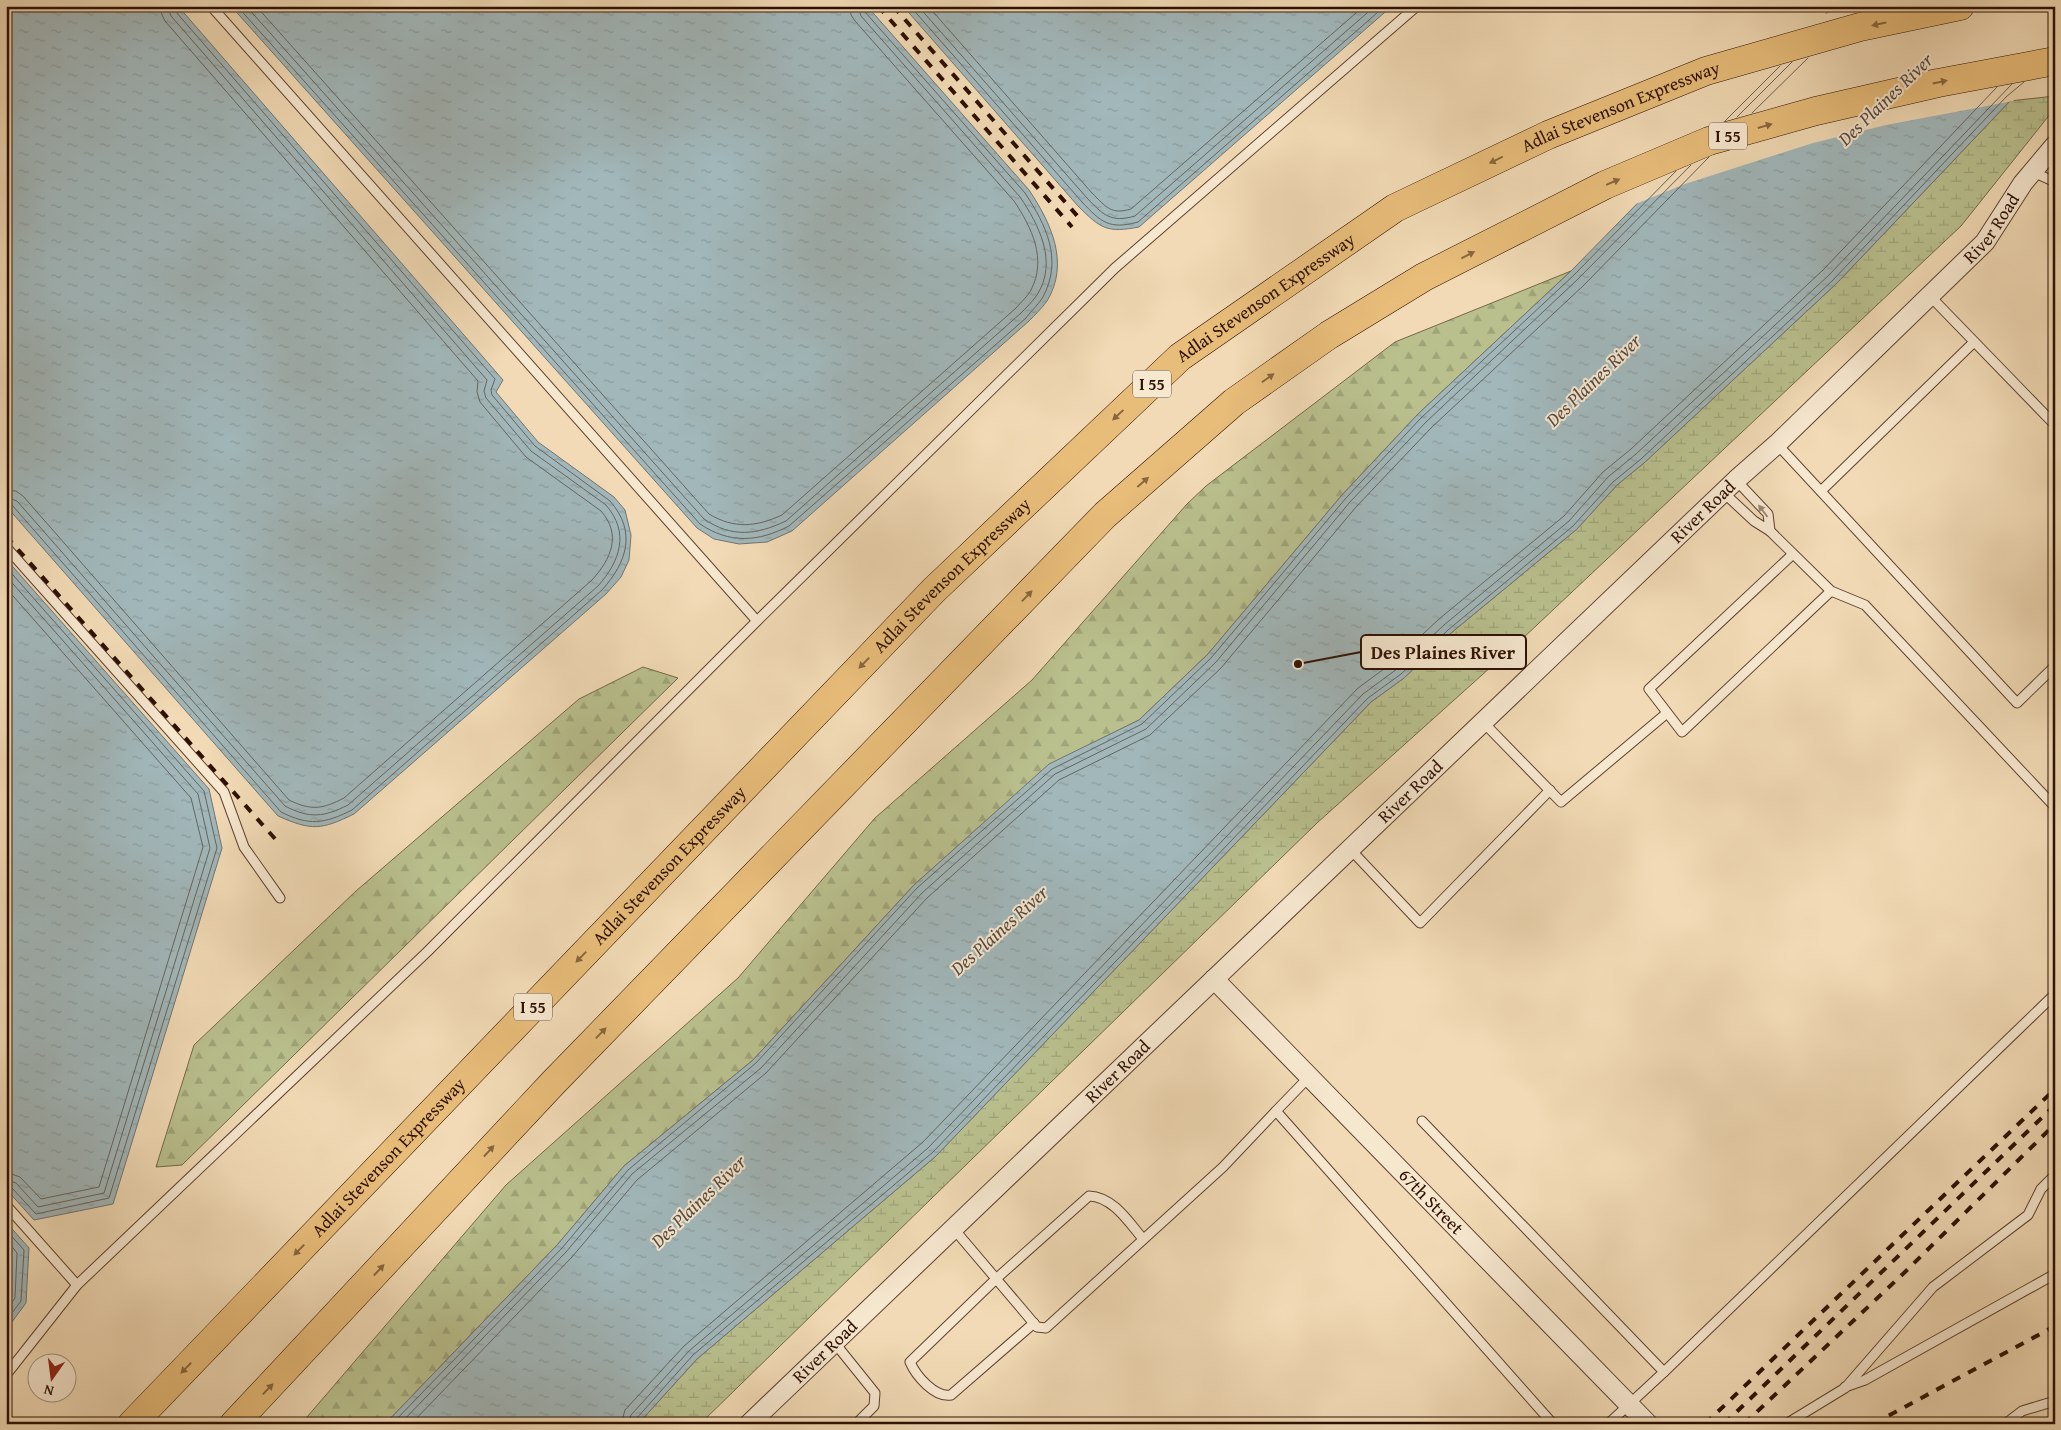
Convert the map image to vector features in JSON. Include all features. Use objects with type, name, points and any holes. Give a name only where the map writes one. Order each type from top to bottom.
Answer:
[{"type":"highway","name":"Adlai Stevenson Expressway","points":[[132,1424],[934,590],[1180,357],[1395,208],[1548,135],[1706,71],[1860,28],[1960,6]]},
{"type":"highway","name":"I 55","points":[[234,1424],[553,1083],[1105,515],[1234,402],[1329,335],[1424,276],[1606,185],[1709,142],[1816,111],[1910,89],[2055,61]]},
{"type":"street","name":"River Road","points":[[749,1424],[1729,486],[1777,444],[1985,242],[2032,172],[2055,145]]},
{"type":"street","name":"67th Street","points":[[1214,979],[1648,1424]]},
{"type":"lane","points":[[211,6],[757,621]]},
{"type":"lane","points":[[6,1375],[77,1285],[427,952],[757,621],[1115,268],[1417,6]]},
{"type":"lane","points":[[2032,172],[2055,182]]},
{"type":"lane","points":[[1929,295],[2055,425]]},
{"type":"lane","points":[[1821,491],[1974,342]]},
{"type":"lane","points":[[1777,444],[2017,703],[2055,666]]},
{"type":"lane","points":[[1729,486],[1754,521],[1770,531],[1831,592],[1865,605],[2055,806]]},
{"type":"lane","points":[[1729,486],[1768,514],[1770,531]]},
{"type":"lane","points":[[6,547],[224,792],[244,847],[280,898]]},
{"type":"lane","points":[[1793,554],[1648,689],[1682,732],[1831,592]]},
{"type":"lane","points":[[1483,722],[1561,802],[1667,713]]},
{"type":"lane","points":[[1350,849],[1420,923],[1550,790]]},
{"type":"lane","points":[[1608,1424],[2055,994]]},
{"type":"lane","points":[[953,1228],[1037,1327],[1046,1328],[1223,1167],[1309,1077]]},
{"type":"lane","points":[[1276,1111],[1553,1424]]},
{"type":"lane","points":[[1422,1121],[1664,1372]]},
{"type":"lane","points":[[1845,1388],[1933,1286],[2028,1215],[2041,1189],[2055,1175]]},
{"type":"lane","points":[[1034,1323],[951,1395],[944,1397],[938,1394],[914,1372],[910,1362],[996,1278],[1088,1196],[1099,1197],[1108,1201],[1143,1239]]},
{"type":"lane","points":[[6,1205],[77,1285]]},
{"type":"lane","points":[[1786,1424],[1845,1388],[1865,1380],[2055,1274]]},
{"type":"lane","points":[[834,1342],[875,1393],[874,1406],[856,1424]]},
{"type":"lane","points":[[2005,1424],[2022,1411],[2055,1401]]},
{"type":"green space","points":[[2055,96],[2055,108],[1961,226],[1521,640],[1317,823],[700,1424],[638,1424],[697,1359],[936,1156],[1371,702],[1404,678],[1451,633],[1577,529],[1617,485],[1644,463],[1837,283],[2010,101]]},
{"type":"green space","points":[[1571,271],[1418,414],[1342,495],[1208,654],[1139,720],[1049,765],[914,885],[753,1060],[624,1166],[558,1244],[385,1424],[301,1424],[506,1185],[738,978],[875,818],[1032,680],[1187,504],[1206,486],[1395,342]]},
{"type":"green space","points":[[643,667],[678,678],[182,1165],[156,1167],[194,1045],[356,891],[579,699]]},
{"type":"water","points":[[6,6],[178,6],[503,380],[496,392],[538,442],[614,497],[625,510],[631,535],[629,560],[621,577],[606,594],[354,814],[343,819],[316,827],[300,824],[278,816],[6,506]]},
{"type":"water","points":[[231,6],[867,6],[1029,190],[1044,216],[1055,244],[1057,272],[1054,287],[1047,301],[1029,321],[792,531],[767,542],[739,544],[714,539],[697,528]]},
{"type":"water","points":[[903,6],[1392,6],[1139,227],[1112,229],[1093,220],[1078,206]]},
{"type":"water","points":[[1834,6],[2055,6],[2010,101],[1837,283],[1644,463],[1617,485],[1577,529],[1451,633],[1404,678],[1371,702],[936,1156],[697,1359],[638,1424],[385,1424],[558,1244],[624,1166],[753,1060],[914,885],[1049,764],[1139,720],[1208,654],[1342,495],[1418,414],[1571,271],[1775,63]]},
{"type":"water","points":[[6,559],[209,789],[222,848],[113,1204],[34,1220],[6,1189]]},
{"type":"water","points":[[6,1222],[29,1248],[26,1303],[6,1330]]},
{"type":"pier","points":[[1858,6],[2055,6],[2055,66],[2013,101],[1886,125],[1813,143],[1685,184],[1633,205],[1821,15]]},
{"type":"railway","points":[[878,6],[1072,227]]},
{"type":"railway","points":[[893,6],[1080,219]]},
{"type":"railway","points":[[6,536],[277,841]]},
{"type":"railway","points":[[1705,1424],[2055,1089]]},
{"type":"railway","points":[[1724,1424],[2055,1105]]},
{"type":"railway","points":[[1744,1424],[1906,1271],[2055,1124]]},
{"type":"railway","points":[[1873,1424],[2055,1326]]},
{"type":"place","name":"Des Plaines River","points":[[1298,664]]}]
